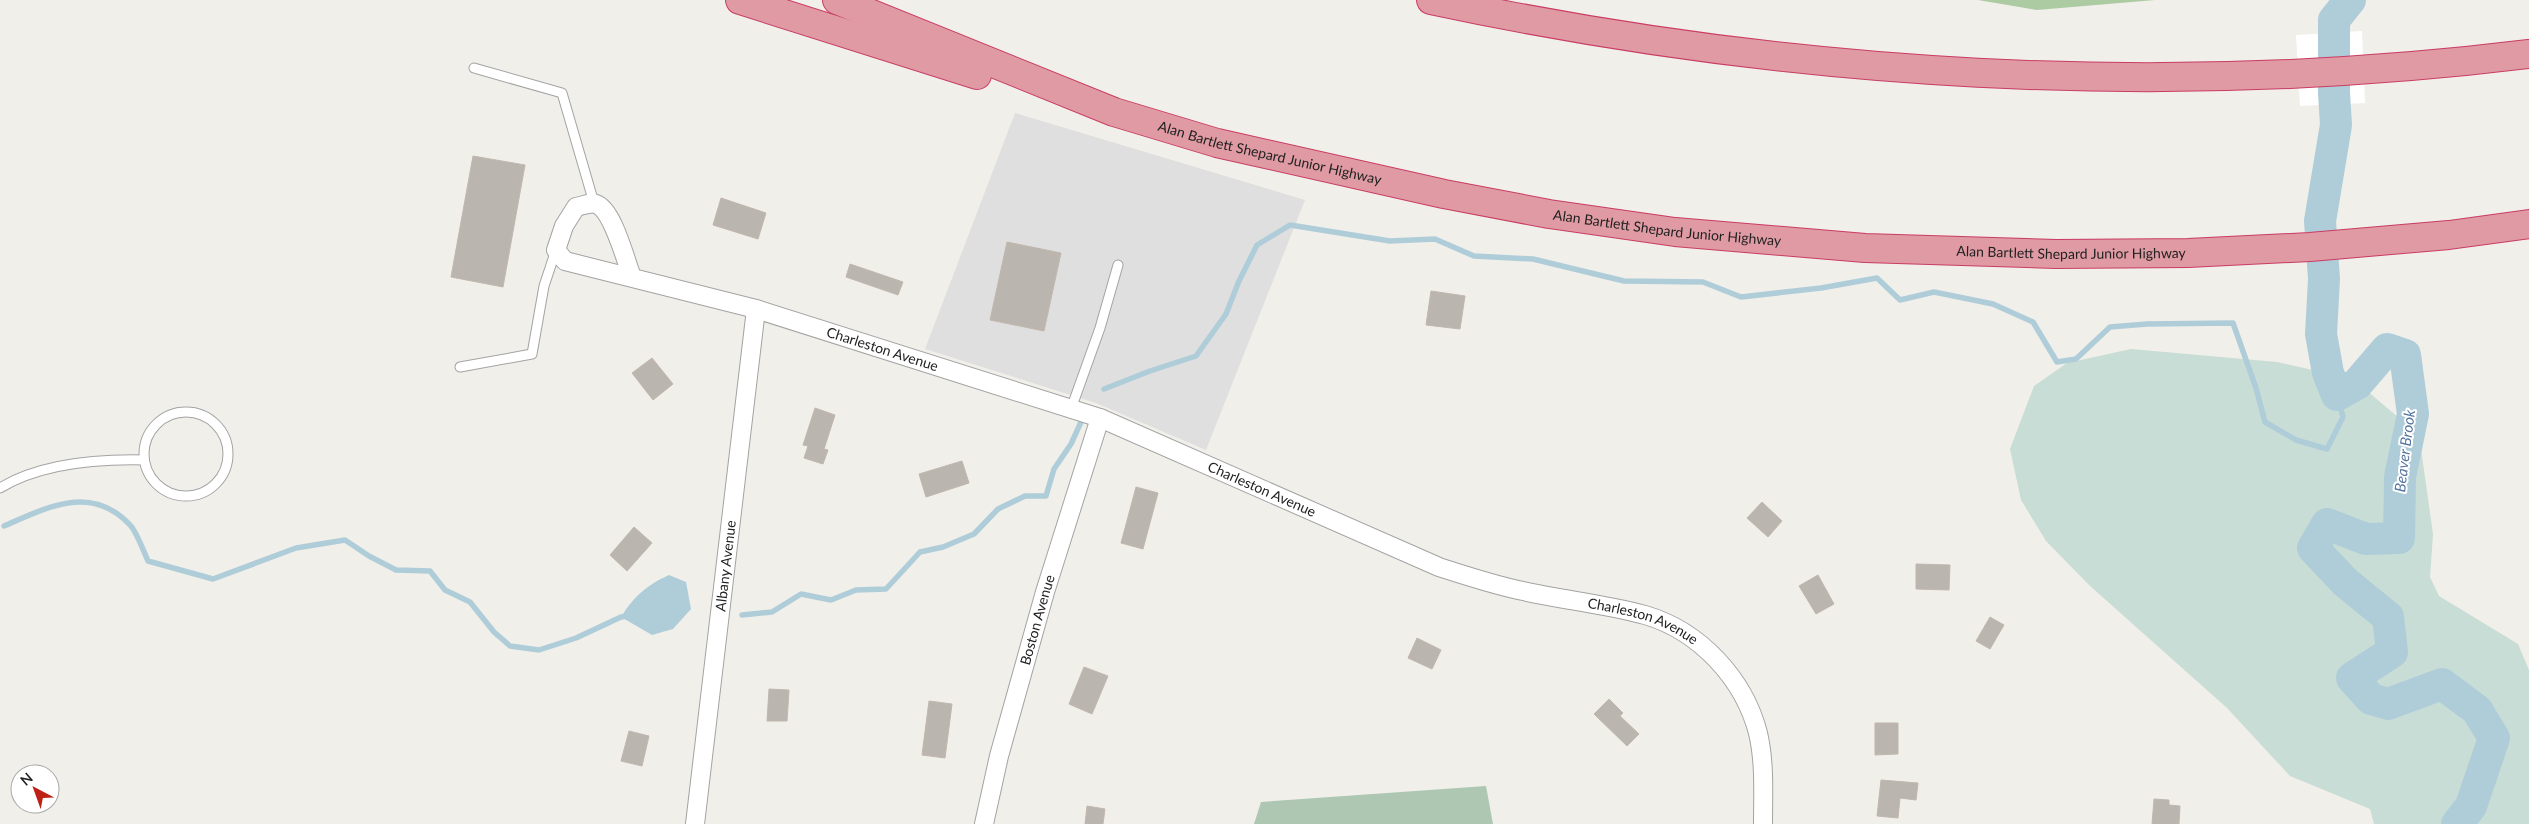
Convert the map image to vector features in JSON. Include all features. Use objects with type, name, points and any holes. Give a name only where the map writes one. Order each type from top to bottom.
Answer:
[{"type":"highway","points":[[740,0],[1015,87],[1114,112]]},
{"type":"highway","name":"Alan Bartlett Shepard Junior Highway","points":[[837,0],[1114,112],[1217,143],[1444,194],[1549,214],[1675,232],[1865,248],[2028,253],[2188,254],[2449,236],[2529,224]]},
{"type":"highway","points":[[1430,0],[1619,36],[1752,54],[1884,67],[2081,76],[2298,73],[2364,70],[2529,54]]},
{"type":"street","points":[[556,250],[564,226],[576,207],[594,203],[604,208],[610,219],[632,276]]},
{"type":"street","name":"Charleston Avenue","points":[[556,250],[565,261],[632,276],[756,309],[1100,418],[1332,522],[1440,567],[1521,591],[1646,616],[1685,633],[1718,660],[1742,694],[1758,733],[1763,776],[1763,824]]},
{"type":"street","name":"Albany Avenue","points":[[695,824],[756,309]]},
{"type":"street","name":"Boston Avenue","points":[[984,824],[999,756],[1045,592],[1100,418]]},
{"type":"lane","points":[[474,68],[562,93],[594,203]]},
{"type":"lane","points":[[460,367],[532,354],[544,286],[556,250]]},
{"type":"lane","points":[[1071,409],[1100,328],[1118,265]]},
{"type":"lane","points":[[183,412],[196,413],[209,419],[219,428],[225,440],[228,454],[226,467],[219,480],[209,489],[196,495],[175,494],[157,484],[148,473],[144,460],[144,446],[149,433],[158,423],[170,415],[183,412]]},
{"type":"lane","points":[[0,488],[25,476],[59,468],[120,459],[144,460]]},
{"type":"shaded area","points":[[1015,113],[1305,200],[1206,450],[1096,403],[925,349]]},
{"type":"green space","points":[[1978,0],[2155,0],[2037,10]]},
{"type":"green space","points":[[2131,349],[2277,362],[2353,379],[2419,435],[2433,534],[2430,577],[2439,596],[2518,644],[2529,670],[2529,824],[2374,824],[2370,809],[2290,776],[2227,708],[2089,585],[2046,541],[2021,500],[2010,449],[2034,386],[2067,363]]},
{"type":"green space","points":[[1486,786],[1493,824],[1254,824],[1261,802]]},
{"type":"water","points":[[669,575],[686,582],[691,609],[673,629],[652,635],[621,617],[642,592]]},
{"type":"pier","points":[[2362,31],[2365,103],[2300,106],[2296,35]]},
{"type":"building","points":[[473,156],[525,165],[503,287],[451,277]]},
{"type":"building","points":[[721,198],[766,213],[758,239],[713,225]]},
{"type":"building","points":[[1007,242],[1061,253],[1044,331],[990,320]]},
{"type":"building","points":[[850,264],[903,282],[898,295],[846,277]]},
{"type":"building","points":[[1431,291],[1465,296],[1460,329],[1426,325]]},
{"type":"building","points":[[652,358],[673,384],[653,400],[632,373]]},
{"type":"building","points":[[815,408],[835,415],[824,449],[828,450],[823,464],[804,458],[808,446],[803,445]]},
{"type":"building","points":[[962,461],[969,483],[926,497],[919,474]]},
{"type":"building","points":[[1136,487],[1158,493],[1143,549],[1121,543]]},
{"type":"building","points":[[1762,502],[1782,521],[1768,537],[1747,518]]},
{"type":"building","points":[[634,527],[652,543],[627,571],[610,555]]},
{"type":"building","points":[[1916,564],[1950,565],[1949,590],[1916,589]]},
{"type":"building","points":[[1818,575],[1834,604],[1816,614],[1799,586]]},
{"type":"building","points":[[1990,617],[2004,625],[1990,649],[1976,641]]},
{"type":"building","points":[[1417,638],[1441,650],[1432,669],[1408,658]]},
{"type":"building","points":[[1084,667],[1108,676],[1092,714],[1069,704]]},
{"type":"building","points":[[769,689],[789,690],[787,721],[767,721]]},
{"type":"building","points":[[1609,699],[1623,713],[1620,716],[1639,734],[1627,746],[1594,714]]},
{"type":"building","points":[[929,701],[952,704],[945,758],[922,755]]},
{"type":"building","points":[[1875,723],[1898,723],[1898,754],[1875,755]]},
{"type":"building","points":[[629,731],[649,736],[642,766],[621,761]]},
{"type":"building","points":[[1881,780],[1918,783],[1916,800],[1900,798],[1898,818],[1877,816]]},
{"type":"building","points":[[2154,799],[2169,800],[2169,805],[2180,806],[2179,824],[2152,824]]},
{"type":"building","points":[[1087,806],[1105,809],[1103,824],[1085,824]]},
{"type":"waterway","name":"Beaver Brook","points":[[2350,0],[2334,20],[2336,125],[2320,221],[2324,279],[2321,334],[2328,373],[2337,395],[2357,384],[2387,349],[2405,355],[2413,414],[2400,477],[2399,538],[2366,539],[2327,524],[2313,548],[2345,582],[2388,617],[2392,652],[2352,678],[2371,699],[2388,704],[2442,684],[2477,710],[2494,738],[2471,806],[2457,824]]},
{"type":"waterway","points":[[1104,389],[1196,356],[1226,314],[1239,281],[1257,245],[1290,225],[1390,241],[1435,239],[1474,256],[1533,259],[1624,281],[1703,282],[1741,297],[1821,288],[1877,278],[1900,300],[1934,292],[1993,304],[2033,322],[2057,362],[2076,359],[2110,327],[2147,324],[2233,323],[2256,388],[2265,422],[2296,440],[2327,449],[2343,417],[2337,395]]},
{"type":"waterway","points":[[742,615],[772,612],[801,594],[831,600],[856,590],[886,589],[920,552],[943,547],[974,534],[998,509],[1025,496],[1046,496],[1054,469],[1071,444],[1081,422]]},
{"type":"waterway","points":[[4,526],[53,506],[85,502],[101,505],[116,513],[131,526],[148,561],[213,579],[296,548],[345,540],[369,556],[396,570],[430,571],[445,590],[470,602],[494,632],[510,646],[539,650],[576,638],[621,617],[629,616]]}]
